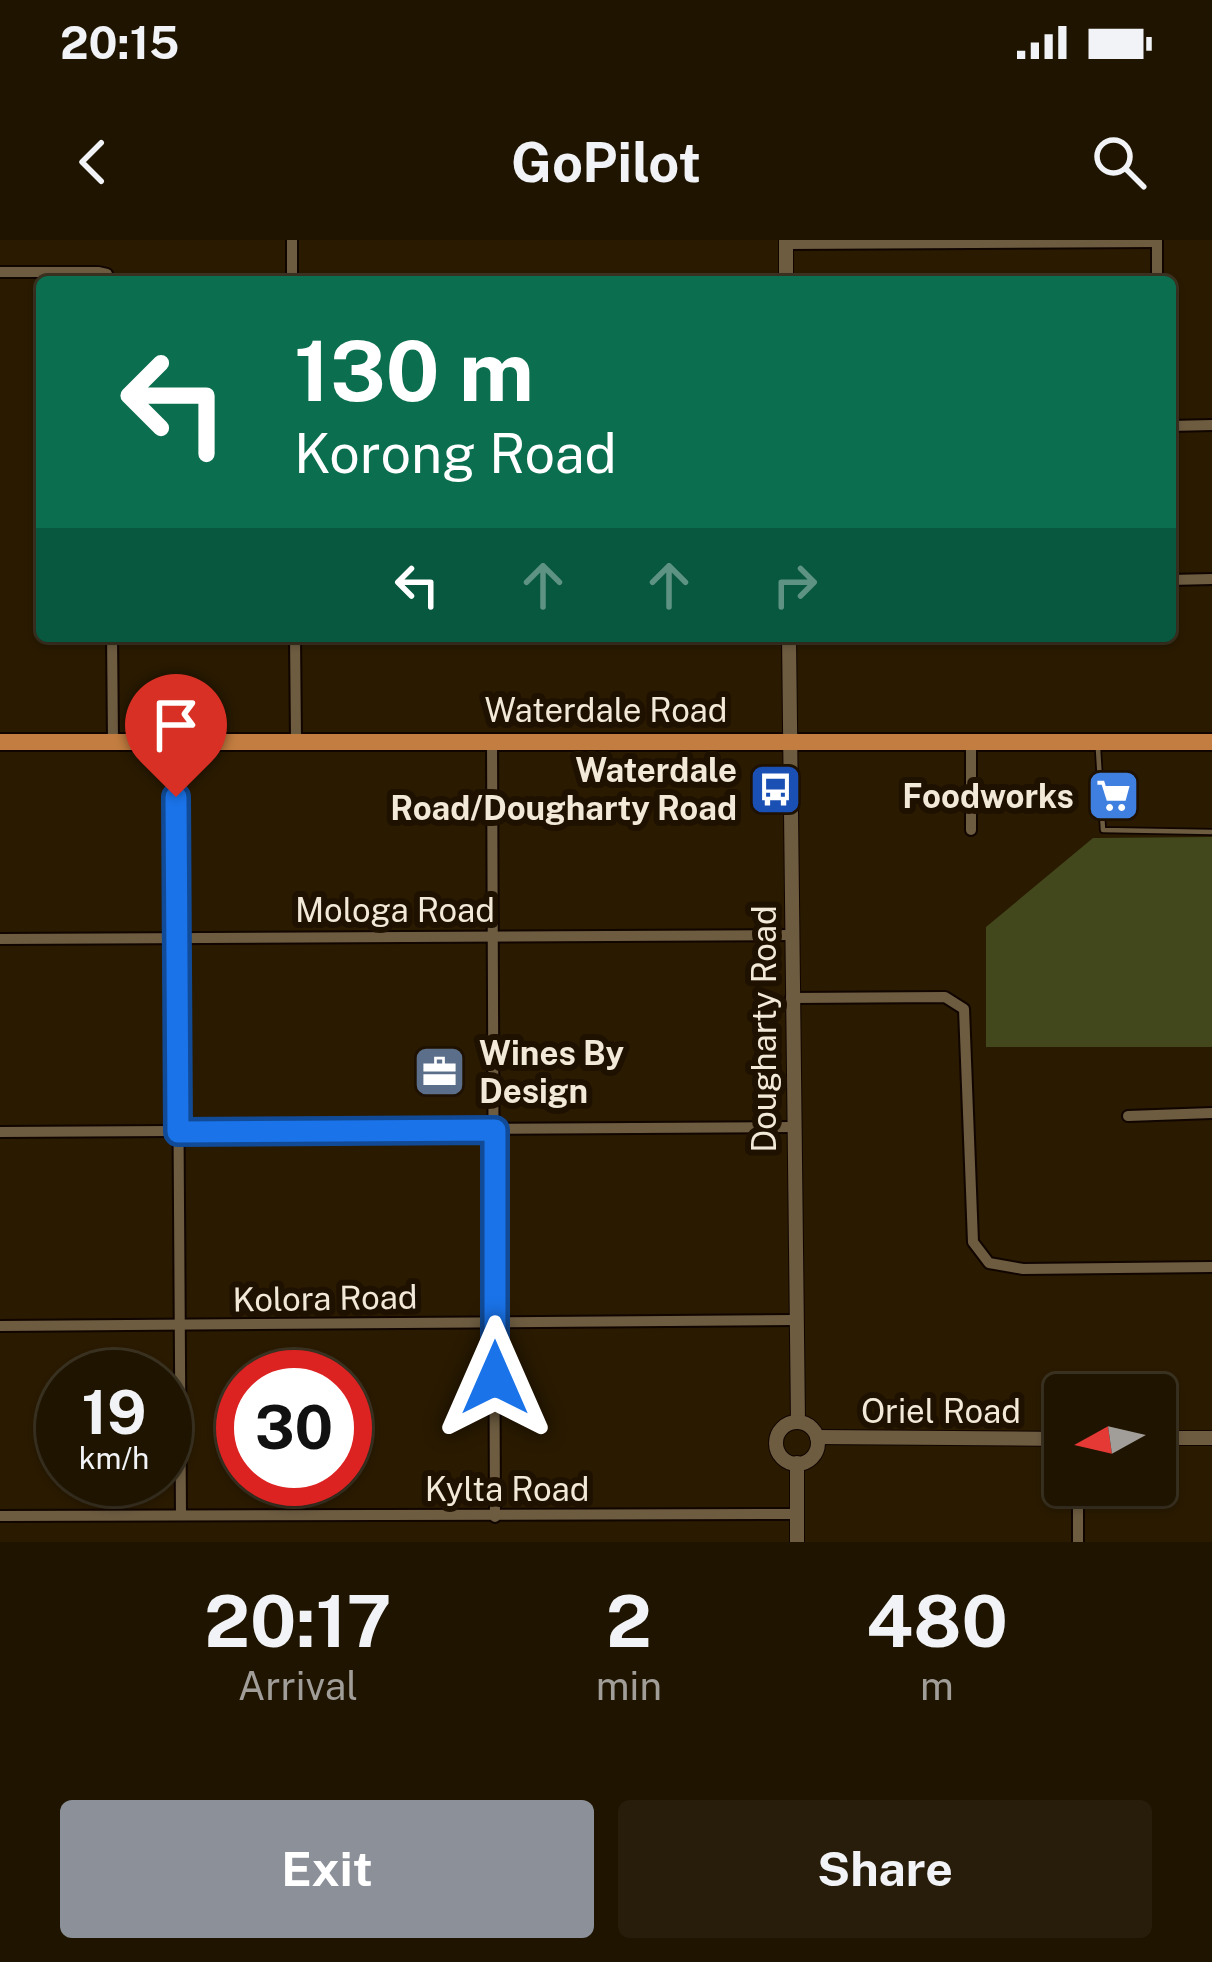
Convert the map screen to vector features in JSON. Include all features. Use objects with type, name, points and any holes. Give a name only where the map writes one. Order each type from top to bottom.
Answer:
[{"type":"main road","name":"Waterdale Road","points":[[0,742],[1212,742]]},
{"type":"street","points":[[292,240],[292,276]]},
{"type":"street","points":[[786,276],[786,242],[1157,241],[1157,276]]},
{"type":"street","points":[[0,272],[72,276]]},
{"type":"street","points":[[1176,426],[1212,425]]},
{"type":"street","points":[[1176,580],[1212,579]]},
{"type":"street","points":[[112,642],[113,741]]},
{"type":"street","points":[[295,642],[296,740]]},
{"type":"street","name":"Dougharty Road","points":[[789,642],[797,1422]]},
{"type":"street","points":[[492,739],[495,1517]]},
{"type":"street","points":[[176,741],[181,1515]]},
{"type":"street","points":[[971,744],[971,830]]},
{"type":"street","name":"Mologa Road","points":[[0,940],[790,935]]},
{"type":"street","points":[[791,998],[945,997],[964,1009],[973,1242],[989,1263],[1023,1269],[1212,1267]]},
{"type":"street","points":[[1129,1116],[1212,1113]]},
{"type":"street","points":[[0,1132],[792,1127]]},
{"type":"street","name":"Kolora Road","points":[[0,1326],[794,1320]]},
{"type":"street","points":[[797,1422],[817,1437],[814,1454],[797,1463],[783,1459],[776,1442],[783,1427],[797,1422]]},
{"type":"street","name":"Oriel Road","points":[[817,1437],[1044,1439]]},
{"type":"street","points":[[1176,1438],[1212,1438]]},
{"type":"street","points":[[796,1542],[797,1463]]},
{"type":"street","points":[[1078,1506],[1078,1542]]},
{"type":"street","name":"Kylta Road","points":[[0,1516],[798,1514]]},
{"type":"lane","points":[[1098,743],[1102,830],[1212,832]]},
{"type":"green space","points":[[1212,837],[1212,1047],[986,1047],[986,927],[1093,838]]},
{"type":"place","name":"Waterdale Road/Dougharty Road","points":[[776,789]]},
{"type":"place","name":"Foodworks","points":[[1113,796]]},
{"type":"place","name":"Wines By Design","points":[[440,1072]]},
{"type":"route","points":[[176,797],[178,1132],[495,1130],[495,1378]]}]
